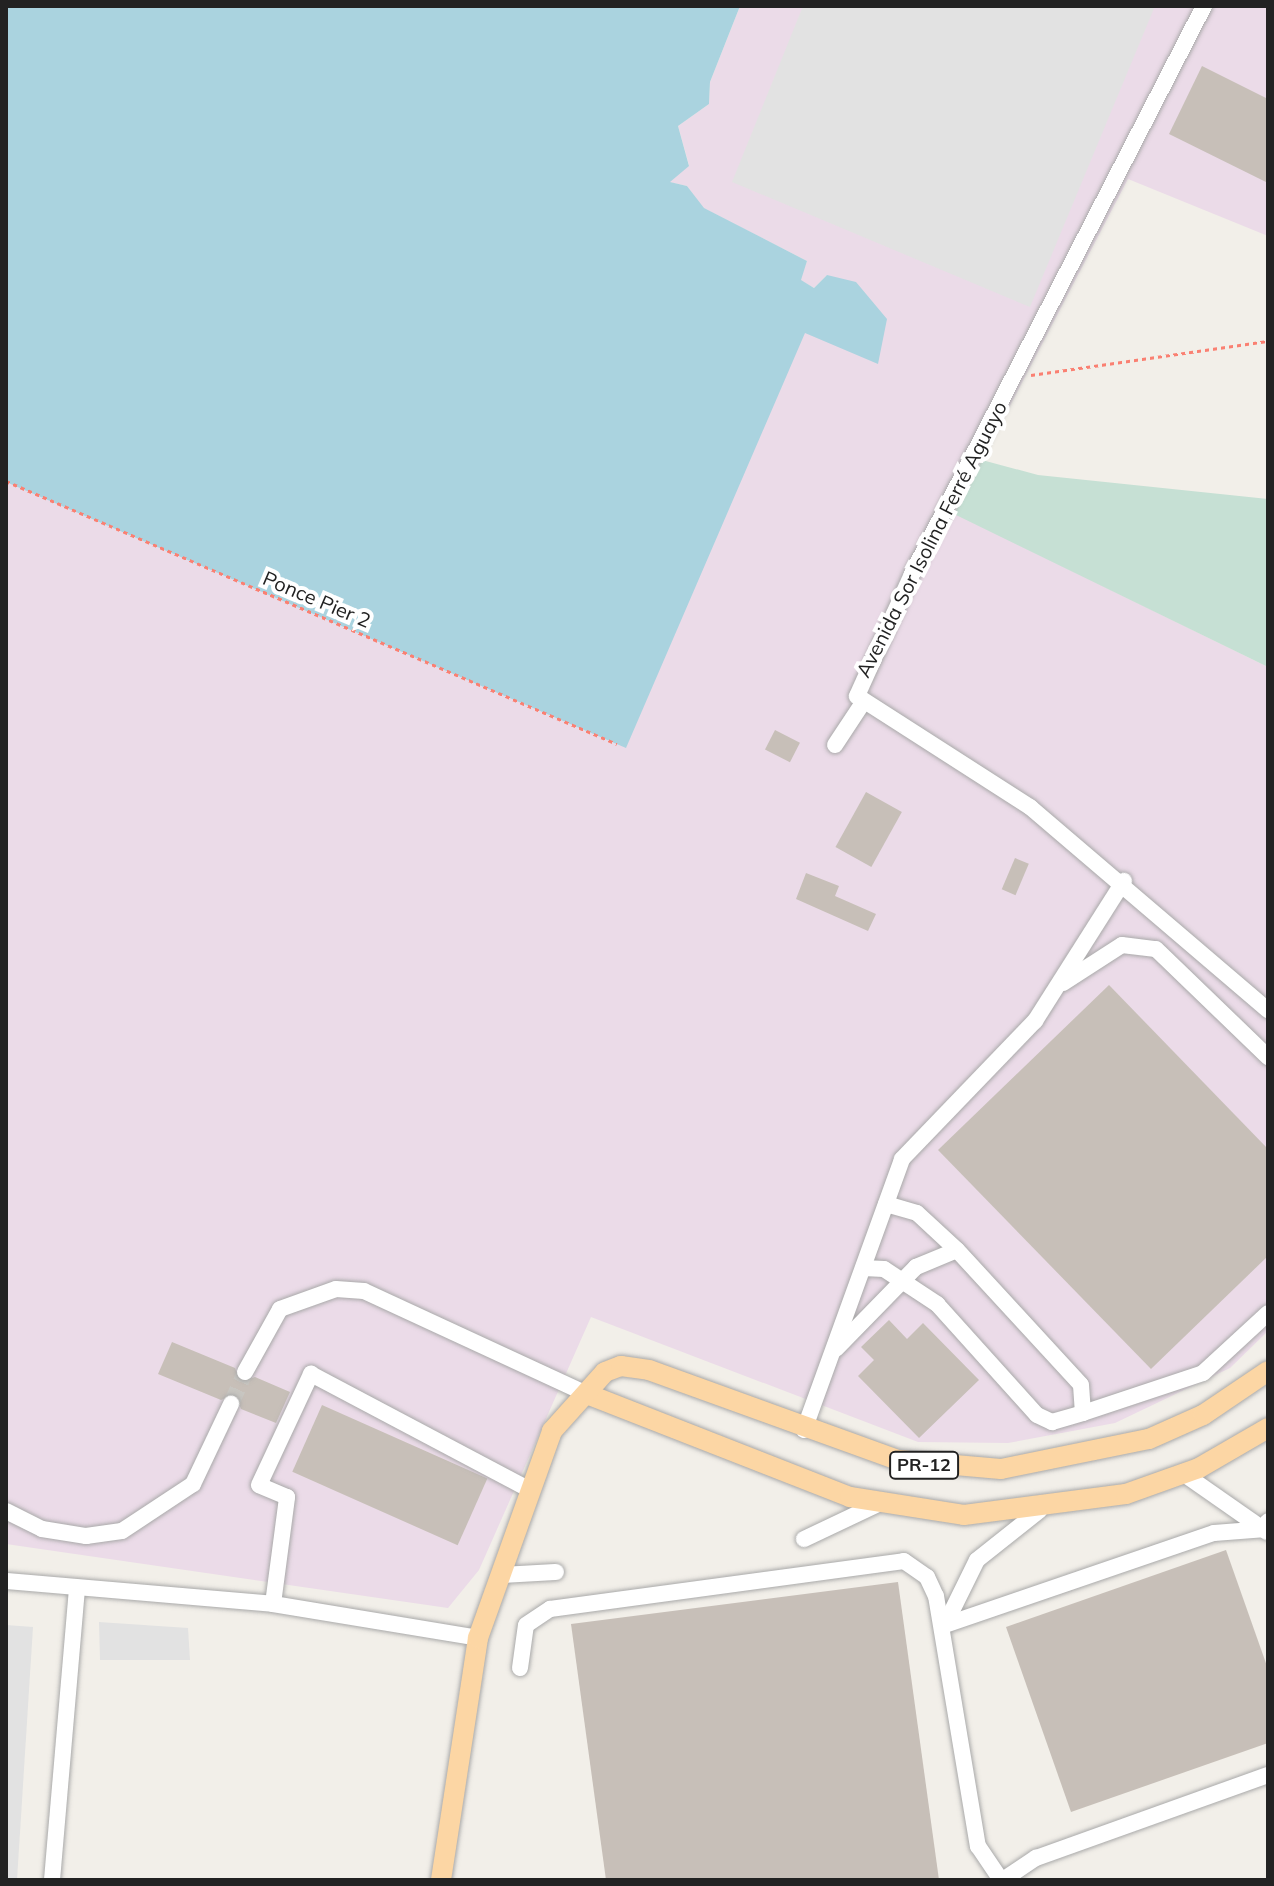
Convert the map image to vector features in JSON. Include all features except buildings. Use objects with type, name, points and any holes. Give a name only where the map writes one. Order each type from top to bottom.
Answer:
[{"type":"main road","name":"PR-12","points":[[441,1880],[478,1638],[556,1423],[605,1372],[630,1365],[804,1430],[942,1468],[1032,1467],[1176,1428],[1268,1371]]},
{"type":"main road","name":"PR-12","points":[[587,1394],[878,1504],[964,1515],[1040,1510],[1184,1474],[1268,1428]]},
{"type":"street","name":"Avenida Sor Isolina Ferré Aguayo","points":[[1204,6],[857,687],[862,704],[1030,807],[1124,881],[1268,1010]]},
{"type":"street","points":[[835,745],[862,704]]},
{"type":"street","points":[[804,1430],[902,1159],[1035,1021],[1124,881]]},
{"type":"street","points":[[1058,986],[1122,945],[1156,949],[1268,1057]]},
{"type":"street","points":[[886,1204],[917,1213],[957,1250],[1081,1385],[1083,1413]]},
{"type":"street","points":[[832,1353],[916,1267],[957,1250]]},
{"type":"street","points":[[863,1268],[884,1269],[937,1304],[1037,1415],[1052,1422],[1203,1373],[1268,1313]]},
{"type":"street","points":[[245,1372],[280,1309],[336,1289],[364,1291],[587,1394]]},
{"type":"street","points":[[273,1604],[287,1497],[259,1485],[311,1374],[530,1490]]},
{"type":"street","points":[[6,1511],[42,1529],[86,1536],[122,1531],[193,1484],[231,1404]]},
{"type":"street","points":[[1184,1474],[1267,1528]]},
{"type":"street","points":[[804,1539],[878,1504]]},
{"type":"street","points":[[945,1625],[977,1560],[1040,1510]]},
{"type":"street","points":[[945,1625],[1214,1533],[1267,1528]]},
{"type":"street","points":[[520,1668],[526,1625],[550,1609],[892,1561],[927,1577],[945,1625],[978,1846],[1002,1880],[1036,1858],[1268,1775]]},
{"type":"street","points":[[501,1575],[556,1572]]},
{"type":"street","points":[[6,1581],[273,1604],[478,1638]]},
{"type":"street","points":[[52,1880],[77,1588]]},
{"type":"path","points":[[1015,373],[1054,377],[1268,341]]},
{"type":"path","name":"Ponce Pier 2","points":[[6,481],[617,744]]},
{"type":"shaded area","points":[[740,6],[1268,6],[1268,236],[1128,179],[954,513],[1268,667],[1268,1331],[1230,1368],[1115,1423],[1008,1443],[918,1442],[591,1317],[479,1570],[448,1608],[6,1544],[6,481],[626,747],[827,275],[814,288],[800,280],[807,261],[703,208],[687,186],[669,182],[689,165],[678,126],[709,104],[710,82]]},
{"type":"shaded area","points":[[803,6],[1155,6],[1030,307],[732,182]]},
{"type":"shaded area","points":[[99,1622],[188,1628],[190,1660],[100,1660]]},
{"type":"shaded area","points":[[6,1625],[33,1627],[17,1880],[6,1880]]},
{"type":"green space","points":[[982,460],[1038,475],[1268,499],[1268,667],[954,514]]},
{"type":"water","points":[[6,6],[740,6],[710,82],[709,104],[678,126],[689,166],[670,182],[687,186],[704,208],[807,261],[801,280],[814,288],[827,275],[856,282],[887,319],[878,364],[805,333],[626,748],[6,482]]},
{"type":"tunnel","points":[[231,1404],[245,1372]]}]
